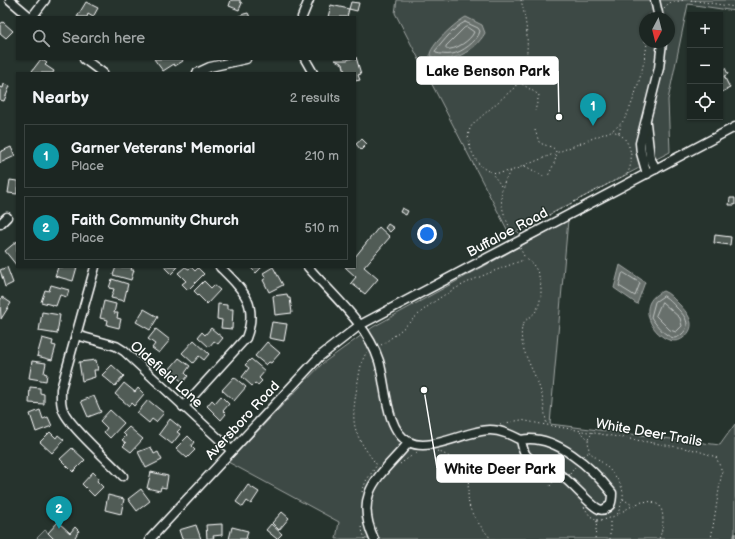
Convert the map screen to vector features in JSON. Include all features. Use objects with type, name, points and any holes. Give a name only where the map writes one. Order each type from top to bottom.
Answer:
[{"type":"street","points":[[10,0],[30,16]]},
{"type":"street","points":[[32,16],[45,0]]},
{"type":"street","points":[[302,16],[309,0]]},
{"type":"street","points":[[655,0],[658,12]]},
{"type":"street","points":[[647,174],[640,143],[659,68],[661,48]]},
{"type":"street","points":[[85,60],[102,72]]},
{"type":"street","points":[[198,72],[210,67],[242,60]]},
{"type":"street","points":[[306,60],[312,72]]},
{"type":"street","points":[[646,122],[650,158],[656,169]]},
{"type":"street","name":"Buffaloe Road","points":[[360,325],[735,127]]},
{"type":"street","points":[[0,224],[7,217]]},
{"type":"street","points":[[95,268],[61,389],[60,400],[63,411],[70,422],[123,476]]},
{"type":"street","points":[[183,407],[246,338],[251,325],[250,307],[243,291],[221,268]]},
{"type":"street","points":[[309,268],[360,325],[374,348],[379,361],[386,400],[394,422],[409,442],[428,444],[492,430],[508,434],[521,440],[531,439],[551,444],[586,465],[612,494],[612,501],[609,506],[606,509],[599,509],[593,505],[574,484],[533,461],[526,455],[521,440]]},
{"type":"street","name":"Aversboro Road","points":[[150,539],[231,450],[319,357],[360,325]]},
{"type":"street","name":"Oldefield Lane","points":[[76,335],[116,346],[124,351],[231,450]]},
{"type":"street","points":[[374,539],[367,514],[370,491],[379,474],[409,442]]},
{"type":"path","points":[[516,240],[502,210],[501,186],[490,172],[479,164],[473,154],[469,140],[470,128],[519,82],[527,53],[527,38],[521,0]]},
{"type":"path","points":[[661,12],[669,3],[685,0]]},
{"type":"path","points":[[691,0],[735,7]]},
{"type":"path","points":[[514,236],[523,229],[625,175],[631,164],[631,154],[619,133],[621,124],[628,112],[635,92],[646,48]]},
{"type":"path","points":[[519,82],[539,95],[535,111]]},
{"type":"path","points":[[490,172],[499,173],[511,171],[611,131],[621,124]]},
{"type":"path","points":[[535,130],[539,142],[552,147],[556,153]]},
{"type":"path","points":[[611,131],[619,133]]},
{"type":"path","points":[[548,176],[556,153]]},
{"type":"path","points":[[524,166],[545,177]]},
{"type":"path","points":[[501,186],[511,171]]},
{"type":"path","points":[[519,246],[538,273],[541,290],[536,310],[522,327],[527,359],[541,391],[547,425]]},
{"type":"path","points":[[377,347],[392,338],[413,318],[443,296],[484,275],[526,258]]},
{"type":"path","points":[[361,496],[366,481],[377,465],[359,440],[354,426],[353,416],[361,367],[368,351]]},
{"type":"path","name":"White Deer Trails","points":[[492,430],[495,426],[516,420],[695,450],[716,457],[722,471],[711,539]]},
{"type":"path","points":[[578,430],[588,439]]},
{"type":"path","points":[[593,432],[588,439],[589,452],[614,476],[622,489],[623,499],[617,515]]},
{"type":"path","points":[[433,450],[443,453],[478,473],[495,476],[524,471],[543,474]]},
{"type":"path","points":[[396,467],[415,453],[419,452]]},
{"type":"path","points":[[583,458],[589,452]]},
{"type":"path","points":[[569,476],[578,463]]},
{"type":"path","points":[[469,469],[467,491],[471,514],[491,539]]},
{"type":"path","points":[[550,486],[554,480]]},
{"type":"path","points":[[623,499],[632,505]]},
{"type":"path","points":[[581,503],[590,516],[596,520],[610,519],[632,505],[648,501],[660,506],[663,525],[659,539]]},
{"type":"path","points":[[610,519],[610,539]]},
{"type":"path","points":[[596,520],[596,539]]},
{"type":"path","points":[[361,524],[365,539]]},
{"type":"shaded area","points":[[397,0],[735,0],[735,11],[688,4],[668,100],[670,152],[510,235],[395,13]]},
{"type":"shaded area","points":[[568,220],[550,424],[720,445],[735,424],[735,539],[336,539],[339,522],[228,462],[323,363],[373,327]]},
{"type":"shaded area","points":[[45,530],[55,539],[36,539]]},
{"type":"water","points":[[466,17],[482,25],[485,33],[481,40],[468,51],[454,58],[438,59],[430,56],[438,41],[450,29]]},
{"type":"water","points":[[620,265],[645,282],[637,304],[614,288]]},
{"type":"water","points":[[663,291],[671,296],[681,306],[688,315],[691,324],[688,333],[683,338],[675,341],[667,339],[659,334],[652,326],[648,316],[648,307],[653,298]]},
{"type":"building","points":[[231,0],[240,0],[242,3],[239,10],[229,6]]},
{"type":"building","points":[[86,2],[98,8],[94,16],[88,14],[87,16],[78,16]]},
{"type":"building","points":[[351,2],[359,3],[357,11],[349,9]]},
{"type":"building","points":[[331,5],[349,9],[347,16],[328,16]]},
{"type":"building","points":[[248,13],[250,16],[239,16]]},
{"type":"building","points":[[3,22],[13,31],[6,38],[0,33],[0,24]]},
{"type":"building","points":[[356,57],[361,74],[358,75],[360,80],[356,81],[356,72],[345,72],[343,64],[335,60],[356,60]]},
{"type":"building","points":[[40,60],[42,60],[47,63],[45,65],[54,71],[33,72],[32,71]]},
{"type":"building","points":[[155,60],[182,60],[175,66],[174,64],[163,71]]},
{"type":"building","points":[[725,68],[728,74],[724,76],[730,88],[723,92],[723,84],[723,69]]},
{"type":"building","points":[[4,84],[10,86],[4,101],[0,100],[0,87],[3,88]]},
{"type":"building","points":[[362,139],[367,144],[361,150],[356,144]]},
{"type":"building","points":[[11,147],[15,156],[0,163],[0,152]]},
{"type":"building","points":[[10,180],[16,181],[16,194],[8,193]]},
{"type":"building","points":[[730,198],[735,198],[735,205],[729,205]]},
{"type":"building","points":[[402,208],[408,211],[406,215],[400,212]]},
{"type":"building","points":[[388,224],[394,228],[390,232],[385,228]]},
{"type":"building","points":[[379,227],[390,237],[364,267],[378,279],[365,294],[351,283],[356,277],[346,268],[356,268],[356,256]]},
{"type":"building","points":[[715,235],[731,237],[730,245],[714,243]]},
{"type":"building","points":[[16,242],[16,265],[5,251]]},
{"type":"building","points":[[7,267],[13,283],[5,287],[0,270]]},
{"type":"building","points":[[58,268],[77,268],[73,281],[55,276]]},
{"type":"building","points":[[116,268],[132,268],[131,270],[134,270],[131,280],[113,275]]},
{"type":"building","points":[[165,268],[177,268],[171,274]]},
{"type":"building","points":[[184,268],[192,268],[195,271],[198,268],[204,274],[188,290],[182,284],[186,281],[178,273]]},
{"type":"building","points":[[251,268],[261,268],[256,273]]},
{"type":"building","points":[[274,268],[283,285],[269,292],[263,280],[266,278],[263,273]]},
{"type":"building","points":[[112,279],[128,284],[124,301],[111,298],[114,289],[109,288]]},
{"type":"building","points":[[204,281],[211,288],[214,285],[220,290],[207,304],[194,291]]},
{"type":"building","points":[[51,285],[69,290],[67,297],[60,295],[56,306],[41,302],[45,290],[49,291]]},
{"type":"building","points":[[287,294],[288,298],[290,298],[292,313],[275,315],[273,296]]},
{"type":"building","points":[[2,297],[11,303],[1,319],[0,301]]},
{"type":"building","points":[[104,301],[116,304],[114,313],[118,313],[117,318],[121,319],[119,328],[107,325],[108,320],[100,318]]},
{"type":"building","points":[[218,304],[227,305],[227,309],[233,309],[232,329],[221,328],[222,320],[217,319]]},
{"type":"building","points":[[144,309],[158,317],[150,330],[136,322]]},
{"type":"building","points":[[42,312],[60,315],[57,334],[39,331]]},
{"type":"building","points":[[272,322],[287,324],[284,341],[269,338]]},
{"type":"building","points":[[211,328],[223,338],[218,344],[214,341],[209,347],[198,337],[202,332],[205,335]]},
{"type":"building","points":[[156,329],[170,340],[159,353],[152,348],[155,344],[148,339]]},
{"type":"building","points":[[42,338],[53,341],[52,345],[56,346],[52,360],[37,356]]},
{"type":"building","points":[[194,340],[209,354],[204,360],[199,356],[193,363],[182,353]]},
{"type":"building","points":[[267,342],[280,353],[271,363],[269,362],[266,365],[255,356]]},
{"type":"building","points":[[179,358],[190,366],[185,373],[188,376],[183,382],[168,371]]},
{"type":"building","points":[[251,359],[265,371],[259,378],[262,381],[258,385],[255,383],[252,386],[242,377],[249,368],[245,365]]},
{"type":"building","points":[[96,360],[98,370],[94,370],[95,377],[82,381],[79,362]]},
{"type":"building","points":[[32,361],[46,363],[44,373],[47,374],[46,381],[29,378]]},
{"type":"building","points":[[112,365],[124,376],[115,386],[102,375]]},
{"type":"building","points":[[234,377],[246,387],[234,401],[222,390]]},
{"type":"building","points":[[124,383],[135,392],[138,388],[144,394],[134,406],[131,403],[129,406],[115,394]]},
{"type":"building","points":[[30,387],[40,388],[40,393],[44,394],[44,404],[29,403]]},
{"type":"building","points":[[94,396],[101,412],[88,417],[81,401]]},
{"type":"building","points":[[221,396],[229,404],[223,411],[226,414],[221,420],[207,406],[212,400],[215,403]]},
{"type":"building","points":[[148,400],[164,413],[156,422],[152,419],[149,423],[137,413]]},
{"type":"building","points":[[40,410],[43,419],[48,417],[52,426],[36,432],[30,414]]},
{"type":"building","points":[[110,410],[124,423],[110,438],[104,432],[107,428],[100,421]]},
{"type":"building","points":[[170,419],[181,428],[177,432],[180,434],[172,444],[159,434]]},
{"type":"building","points":[[129,427],[143,439],[131,452],[123,446],[126,443],[122,440],[126,436],[123,433]]},
{"type":"building","points":[[50,432],[56,438],[58,435],[64,440],[52,453],[40,442]]},
{"type":"building","points":[[188,436],[194,442],[191,446],[195,450],[187,458],[176,448]]},
{"type":"building","points":[[151,447],[154,454],[158,452],[162,460],[146,468],[138,452]]},
{"type":"building","points":[[72,448],[85,460],[73,472],[60,459]]},
{"type":"building","points":[[93,472],[99,478],[97,481],[103,487],[94,496],[82,484]]},
{"type":"building","points":[[151,472],[168,476],[166,488],[161,487],[160,491],[147,488]]},
{"type":"building","points":[[248,485],[259,492],[251,504],[247,501],[243,507],[236,502]]},
{"type":"building","points":[[141,489],[150,501],[137,511],[128,499]]},
{"type":"building","points":[[108,495],[124,499],[121,514],[105,510]]},
{"type":"building","points":[[282,512],[289,518],[279,530],[272,523]]},
{"type":"building","points":[[58,522],[70,533],[75,527],[79,531],[75,537],[77,539],[54,539],[48,533]]},
{"type":"building","points":[[222,524],[222,535],[213,536],[214,538],[207,539],[206,525]]},
{"type":"building","points":[[271,524],[282,534],[277,539],[266,530]]},
{"type":"building","points":[[196,525],[201,539],[182,539],[179,530]]},
{"type":"building","points":[[232,527],[248,531],[246,539],[229,539]]},
{"type":"waterway","points":[[734,539],[735,534]]},
{"type":"place","name":"Lake Benson Park","points":[[559,117]]},
{"type":"place","name":"Garner Veterans' Memorial","points":[[593,126]]},
{"type":"place","name":"White Deer Park","points":[[424,390]]},
{"type":"place","name":"Faith Community Church","points":[[59,529]]}]
